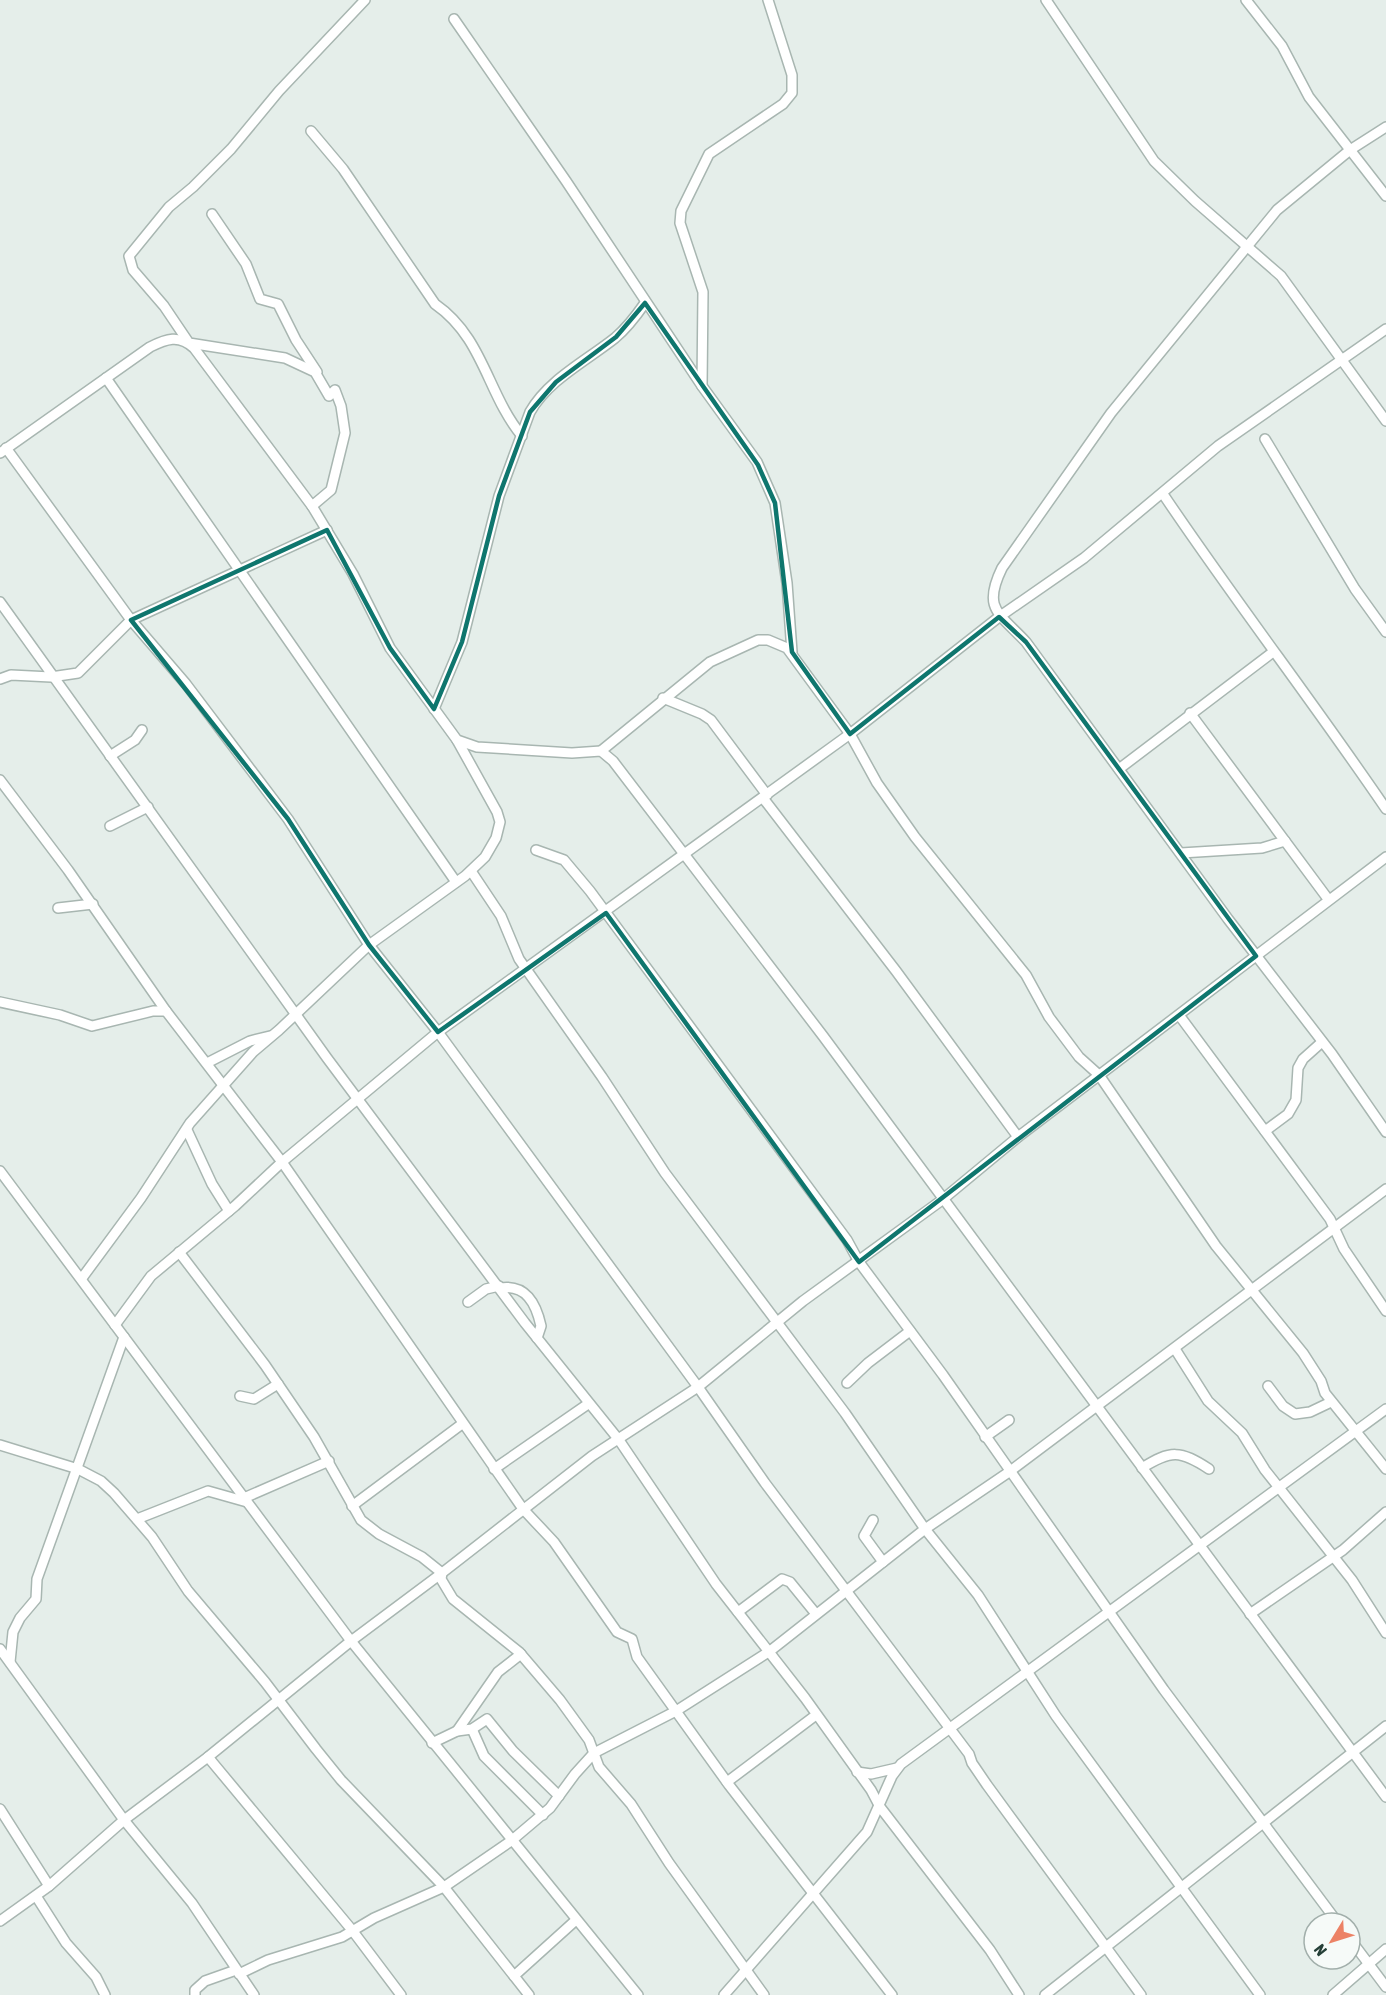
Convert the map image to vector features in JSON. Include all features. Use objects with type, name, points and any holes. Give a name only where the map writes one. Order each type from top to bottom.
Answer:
[{"type":"street","points":[[82,1278],[141,1198],[187,1130],[253,1052],[296,1015],[369,945],[471,871],[492,848],[500,822],[497,812],[457,740],[390,648],[350,567],[312,506],[189,343],[164,306],[133,270],[129,256],[169,207],[231,149],[279,92],[365,0]]},
{"type":"street","points":[[702,386],[703,292],[682,228],[681,211],[709,154],[783,104],[792,93],[792,75],[768,0]]},
{"type":"street","points":[[1046,0],[1154,161],[1195,201],[1281,276],[1386,420]]},
{"type":"street","points":[[1246,0],[1282,46],[1306,92],[1386,196]]},
{"type":"street","points":[[454,19],[566,181],[645,303],[757,462],[775,503],[787,583],[792,652]]},
{"type":"street","points":[[1386,127],[1350,150],[1277,210],[1111,413],[1002,568],[992,597],[992,604],[999,617],[1026,642],[1074,712],[1322,1042],[1386,1132]]},
{"type":"street","points":[[310,131],[342,170],[435,304],[448,313],[475,346],[512,424],[522,436]]},
{"type":"street","points":[[213,214],[246,264],[260,299],[278,304],[329,396]]},
{"type":"street","points":[[435,710],[462,642],[499,496],[537,399],[616,337],[645,303]]},
{"type":"street","points":[[115,1325],[150,1276],[438,1032],[606,913],[682,854],[850,734],[999,617],[1084,558],[1218,446],[1386,329]]},
{"type":"street","points":[[329,396],[315,372],[285,358],[189,343],[176,338],[166,339],[150,347],[3,451],[131,620],[186,684],[288,819],[369,945],[438,1032],[846,1591],[969,1754],[972,1764],[1141,1995]]},
{"type":"street","points":[[106,378],[456,882]]},
{"type":"street","points":[[312,506],[331,490],[345,433],[341,406],[335,390],[329,396]]},
{"type":"street","points":[[1264,439],[1355,589],[1386,632]]},
{"type":"street","points":[[1163,494],[1273,652],[1333,729],[1386,809]]},
{"type":"street","points":[[0,679],[11,675],[51,677],[78,673],[131,620],[327,530]]},
{"type":"street","points":[[0,602],[51,677],[148,807],[296,1015],[537,1338],[619,1440],[716,1584],[770,1651],[873,1793],[880,1807],[990,1950],[1019,1995]]},
{"type":"street","points":[[457,740],[477,747],[572,753],[601,750],[710,662],[758,640],[777,642],[792,652],[850,734],[877,783],[915,837],[1026,975],[1049,1017],[1079,1057],[1100,1075],[1216,1246],[1303,1353],[1331,1402],[1386,1469]]},
{"type":"street","points":[[1119,769],[1273,652]]},
{"type":"street","points":[[663,698],[711,720],[1018,1137]]},
{"type":"street","points":[[1190,713],[1328,899]]},
{"type":"street","points":[[110,756],[135,740],[142,730]]},
{"type":"street","points":[[601,750],[613,761],[823,1036],[942,1200],[1386,1797]]},
{"type":"street","points":[[0,780],[93,904],[166,1011],[282,1162],[385,1307],[462,1424],[523,1509],[554,1542],[617,1632],[632,1639],[637,1657],[727,1782],[812,1895],[892,1995]]},
{"type":"street","points":[[110,826],[148,807]]},
{"type":"street","points":[[1181,853],[1262,848],[1285,841]]},
{"type":"street","points":[[536,850],[564,860],[606,913],[847,1240],[859,1262],[1009,1473],[1329,1911]]},
{"type":"street","points":[[0,1921],[49,1886],[124,1820],[208,1757],[351,1641],[592,1456],[698,1387],[777,1322],[942,1200],[1018,1137],[1386,857]]},
{"type":"street","points":[[471,871],[501,916],[517,954],[527,970],[602,1077],[665,1173],[844,1413],[926,1530],[978,1595],[1025,1671],[1260,1995]]},
{"type":"street","points":[[58,908],[93,904]]},
{"type":"street","points":[[0,1002],[92,1026],[153,1011],[166,1011]]},
{"type":"street","points":[[1179,1015],[1334,1228],[1354,1265],[1386,1311]]},
{"type":"street","points":[[207,1063],[250,1041],[274,1035]]},
{"type":"street","points":[[1265,1131],[1288,1114],[1296,1100],[1298,1068],[1303,1059],[1322,1042]]},
{"type":"street","points":[[187,1130],[212,1184],[229,1211]]},
{"type":"street","points":[[0,1171],[351,1641],[638,1995]]},
{"type":"street","points":[[195,1995],[195,1990],[200,1984],[268,1960],[331,1942],[444,1887],[511,1841],[543,1815],[594,1754],[676,1711],[770,1651],[883,1562],[1009,1473],[1386,1189]]},
{"type":"street","points":[[179,1252],[278,1384],[329,1461],[352,1506],[368,1526],[422,1557],[442,1573]]},
{"type":"street","points":[[468,1302],[486,1289],[518,1287],[529,1295],[542,1326],[537,1338]]},
{"type":"street","points":[[847,1383],[868,1363],[910,1331]]},
{"type":"street","points":[[10,1662],[13,1632],[20,1618],[36,1599],[37,1579],[124,1337]]},
{"type":"street","points":[[1175,1349],[1208,1401],[1242,1433],[1280,1489],[1334,1555],[1370,1604],[1386,1633]]},
{"type":"street","points":[[240,1396],[248,1400],[254,1399],[278,1384]]},
{"type":"street","points":[[1268,1386],[1283,1406],[1295,1414],[1310,1412],[1331,1402]]},
{"type":"street","points":[[494,1469],[588,1404]]},
{"type":"street","points":[[857,1772],[871,1774],[897,1768],[1025,1671],[1280,1489],[1386,1409]]},
{"type":"street","points":[[985,1437],[1009,1420]]},
{"type":"street","points":[[352,1506],[462,1424]]},
{"type":"street","points":[[0,1445],[78,1469],[108,1487],[137,1519],[188,1591],[252,1665],[277,1700],[341,1779],[444,1887],[529,1995]]},
{"type":"street","points":[[1142,1468],[1174,1453],[1187,1455],[1209,1469]]},
{"type":"street","points":[[137,1519],[208,1491],[246,1500],[329,1461]]},
{"type":"street","points":[[1250,1614],[1343,1550],[1386,1512]]},
{"type":"street","points":[[873,1520],[864,1536],[883,1562]]},
{"type":"street","points":[[442,1573],[441,1579],[453,1599],[521,1654],[578,1725],[599,1767],[631,1804],[764,1995]]},
{"type":"street","points":[[738,1612],[782,1579],[790,1582],[816,1614]]},
{"type":"street","points":[[0,1649],[124,1820],[192,1903],[251,1994]]},
{"type":"street","points":[[457,1731],[498,1672],[521,1654]]},
{"type":"street","points":[[727,1782],[816,1715]]},
{"type":"street","points":[[432,1743],[457,1731],[472,1729],[487,1719],[513,1751],[559,1796]]},
{"type":"street","points":[[1045,1995],[1386,1726]]},
{"type":"street","points":[[472,1729],[484,1756],[543,1815]]},
{"type":"street","points":[[208,1757],[352,1930],[401,1995]]},
{"type":"street","points":[[724,1995],[867,1832],[897,1768]]},
{"type":"street","points":[[0,1809],[49,1886]]},
{"type":"street","points":[[36,1896],[66,1943],[96,1977],[105,1995]]},
{"type":"street","points":[[514,1976],[576,1920]]},
{"type":"street","points":[[1333,1995],[1386,1949]]},
{"type":"street","points":[[1362,1956],[1386,1987]]},
{"type":"highlighted area","points":[[645,303],[758,465],[775,503],[792,652],[850,734],[999,617],[1026,642],[1256,956],[859,1262],[606,913],[438,1032],[369,945],[288,819],[131,620],[327,530],[390,648],[434,709],[462,642],[499,496],[530,412],[556,382],[616,337]]}]
